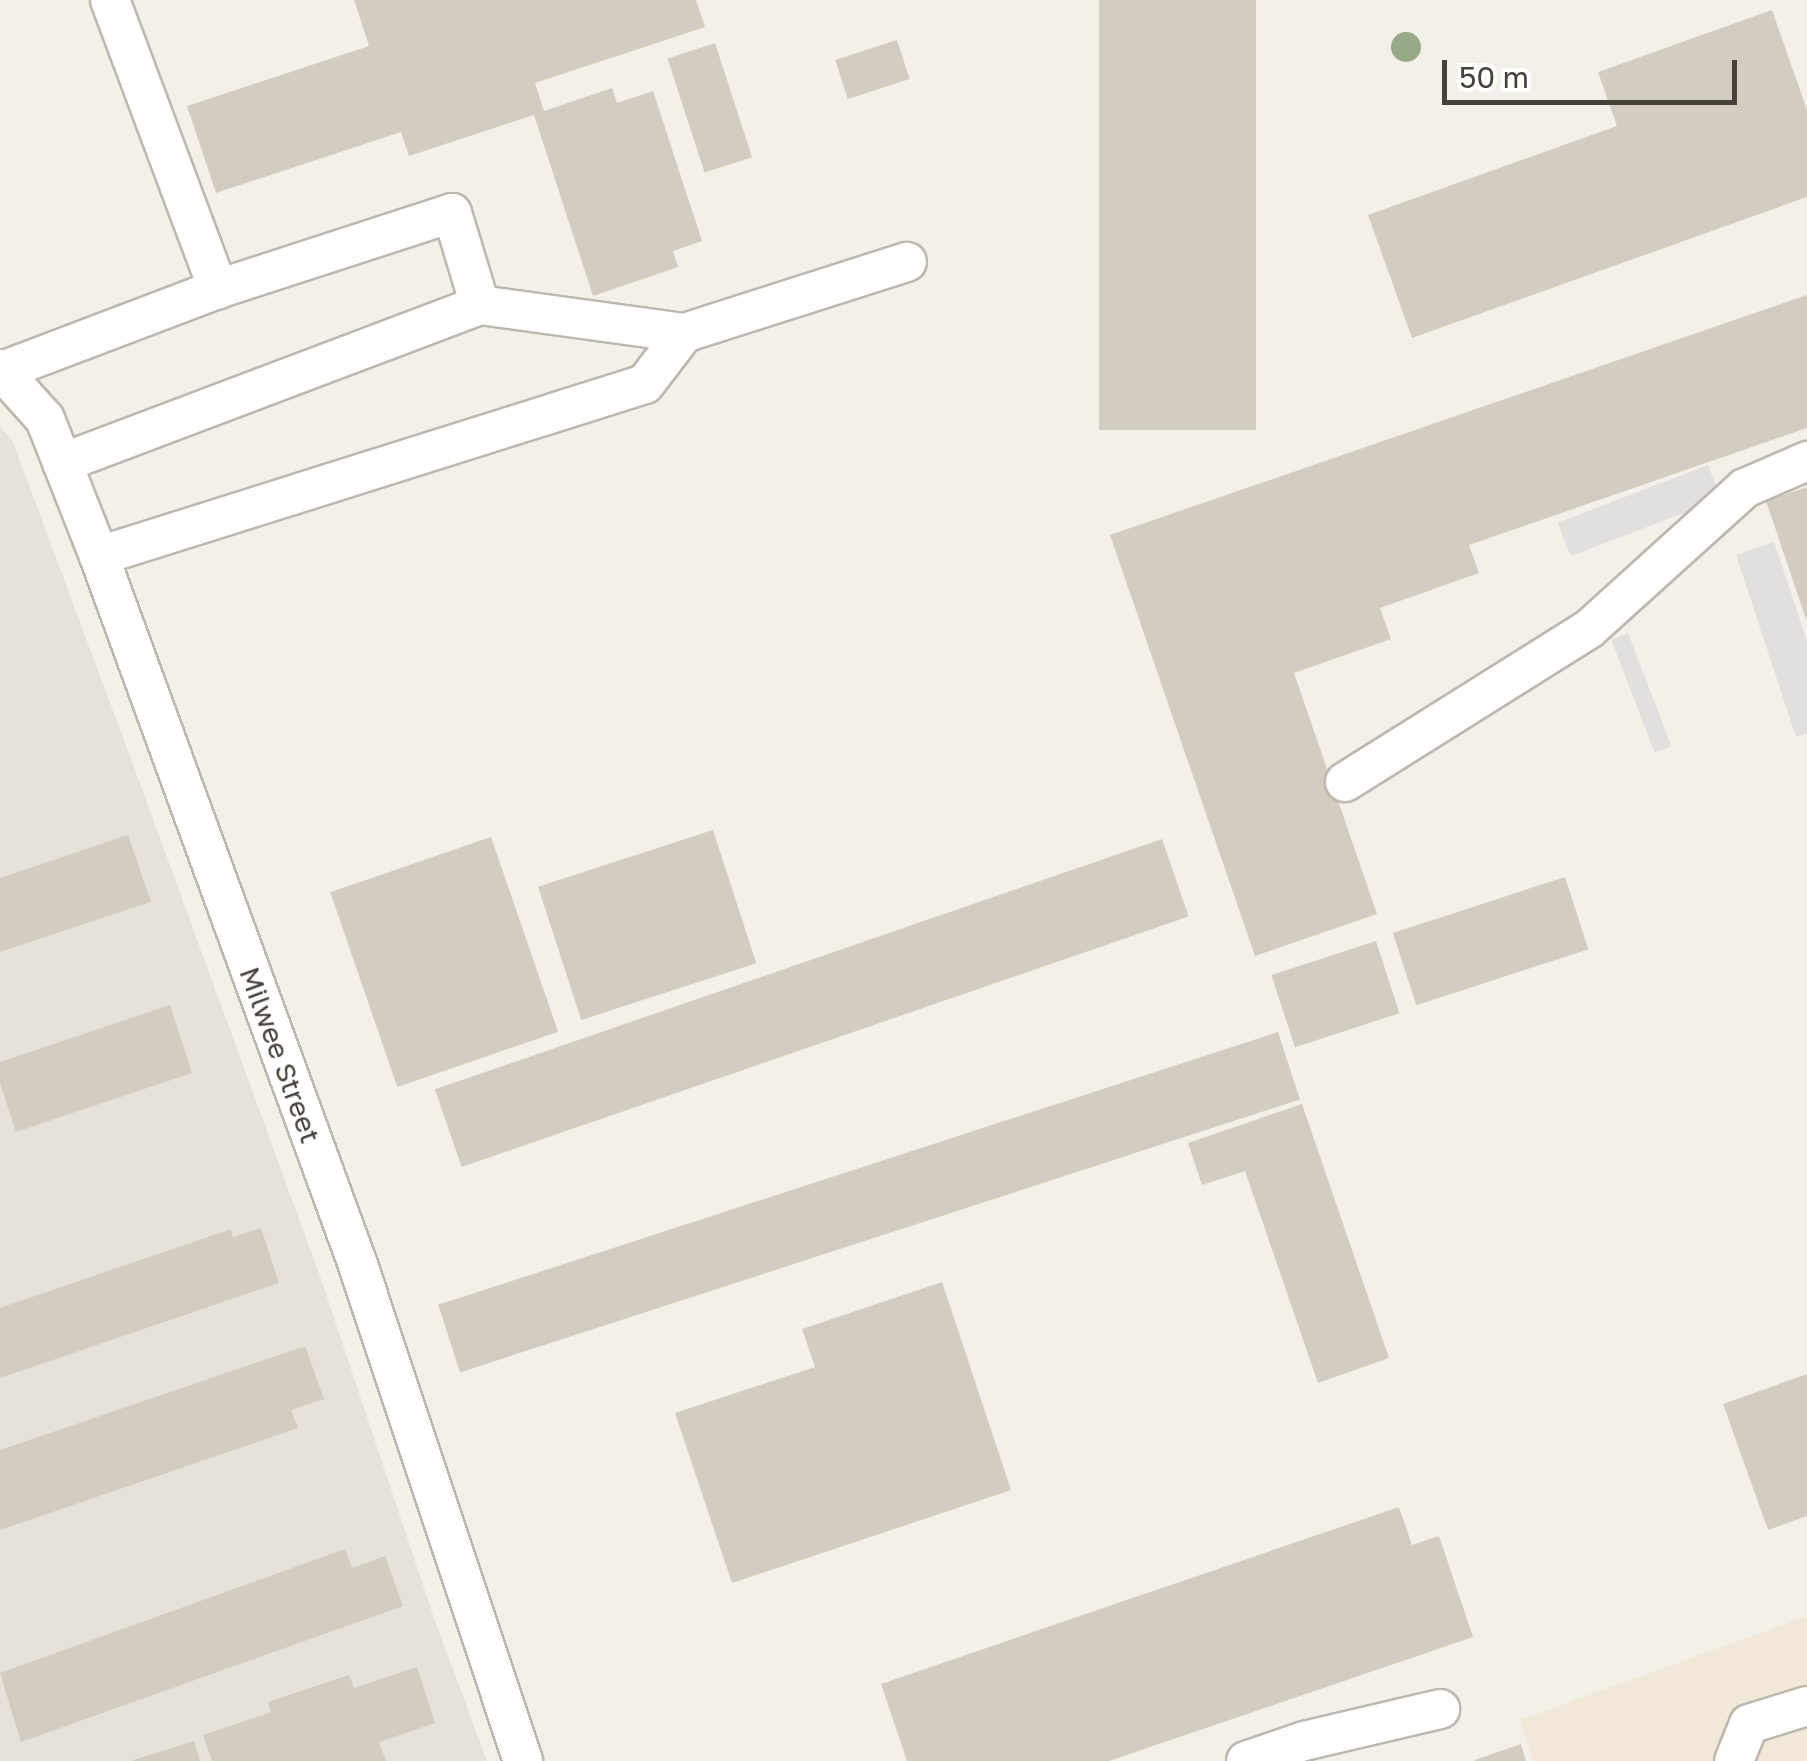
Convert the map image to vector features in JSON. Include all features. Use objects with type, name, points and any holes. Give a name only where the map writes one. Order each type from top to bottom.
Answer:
[{"type":"street","points":[[110,0],[218,289]]},
{"type":"street","points":[[1,370],[218,289],[452,213],[480,304]]},
{"type":"street","points":[[62,462],[480,304],[684,334],[907,262]]},
{"type":"street","points":[[99,556],[645,384],[684,334]]},
{"type":"street","name":"Milwee Street","points":[[1,370],[45,419],[99,556],[358,1266],[523,1761]]},
{"type":"street","points":[[1345,782],[1589,629],[1745,488],[1807,462]]},
{"type":"street","points":[[1734,1761],[1749,1724],[1807,1706]]},
{"type":"street","points":[[1246,1761],[1304,1741],[1440,1709]]},
{"type":"shaded area","points":[[0,427],[12,440],[321,1279],[436,1624],[487,1761],[0,1761]]},
{"type":"shaded area","points":[[1708,465],[1721,499],[1571,556],[1558,523]]},
{"type":"shaded area","points":[[1774,542],[1807,641],[1807,733],[1796,737],[1736,555]]},
{"type":"shaded area","points":[[1628,633],[1671,746],[1655,752],[1611,639]]},
{"type":"shaded area","points":[[1807,1616],[1807,1761],[1534,1761],[1520,1720]]},
{"type":"building","points":[[354,0],[696,0],[705,27],[535,83],[544,111],[612,88],[617,103],[653,91],[702,241],[673,251],[678,267],[593,296],[534,115],[409,156],[401,132],[216,193],[187,106],[369,46]]},
{"type":"building","points":[[1099,0],[1256,0],[1256,430],[1099,430]]},
{"type":"building","points":[[1772,10],[1807,110],[1807,197],[1412,338],[1368,215],[1617,126],[1598,72]]},
{"type":"building","points":[[897,40],[910,79],[848,99],[835,60]]},
{"type":"building","points":[[715,43],[752,157],[705,173],[667,58]]},
{"type":"building","points":[[1807,295],[1807,428],[1469,545],[1479,573],[1380,608],[1391,639],[1294,673],[1377,914],[1255,956],[1110,535]]},
{"type":"building","points":[[1807,487],[1807,619],[1806,619],[1766,501]]},
{"type":"building","points":[[713,830],[756,963],[581,1020],[538,887]]},
{"type":"building","points":[[128,835],[151,902],[0,952],[0,878]]},
{"type":"building","points":[[491,837],[558,1032],[397,1087],[330,892]]},
{"type":"building","points":[[1162,839],[1189,917],[462,1167],[435,1089]]},
{"type":"building","points":[[1565,877],[1588,949],[1416,1005],[1393,933]]},
{"type":"building","points":[[1376,941],[1399,1013],[1295,1047],[1271,975]]},
{"type":"building","points":[[170,1005],[192,1073],[16,1132],[0,1083],[0,1062]]},
{"type":"building","points":[[1278,1032],[1300,1100],[460,1372],[438,1305]]},
{"type":"building","points":[[1302,1104],[1389,1358],[1318,1383],[1245,1171],[1202,1185],[1188,1143]]},
{"type":"building","points":[[261,1228],[279,1283],[0,1378],[0,1308],[231,1229],[233,1237]]},
{"type":"building","points":[[942,1282],[1011,1490],[732,1583],[675,1413],[815,1367],[802,1329]]},
{"type":"building","points":[[305,1346],[324,1399],[291,1410],[298,1428],[0,1530],[0,1450]]},
{"type":"building","points":[[1807,1374],[1807,1516],[1768,1530],[1723,1404]]},
{"type":"building","points":[[1399,1507],[1412,1545],[1439,1536],[1473,1637],[1109,1761],[907,1761],[881,1684]]},
{"type":"building","points":[[345,1549],[352,1568],[385,1556],[403,1606],[21,1742],[0,1673]]},
{"type":"building","points":[[417,1667],[435,1723],[379,1742],[386,1761],[212,1761],[203,1735],[271,1712],[268,1702],[349,1675],[354,1688]]},
{"type":"building","points":[[194,1741],[200,1761],[133,1761],[133,1760]]},
{"type":"building","points":[[1521,1744],[1526,1761],[1475,1761],[1475,1760]]}]
